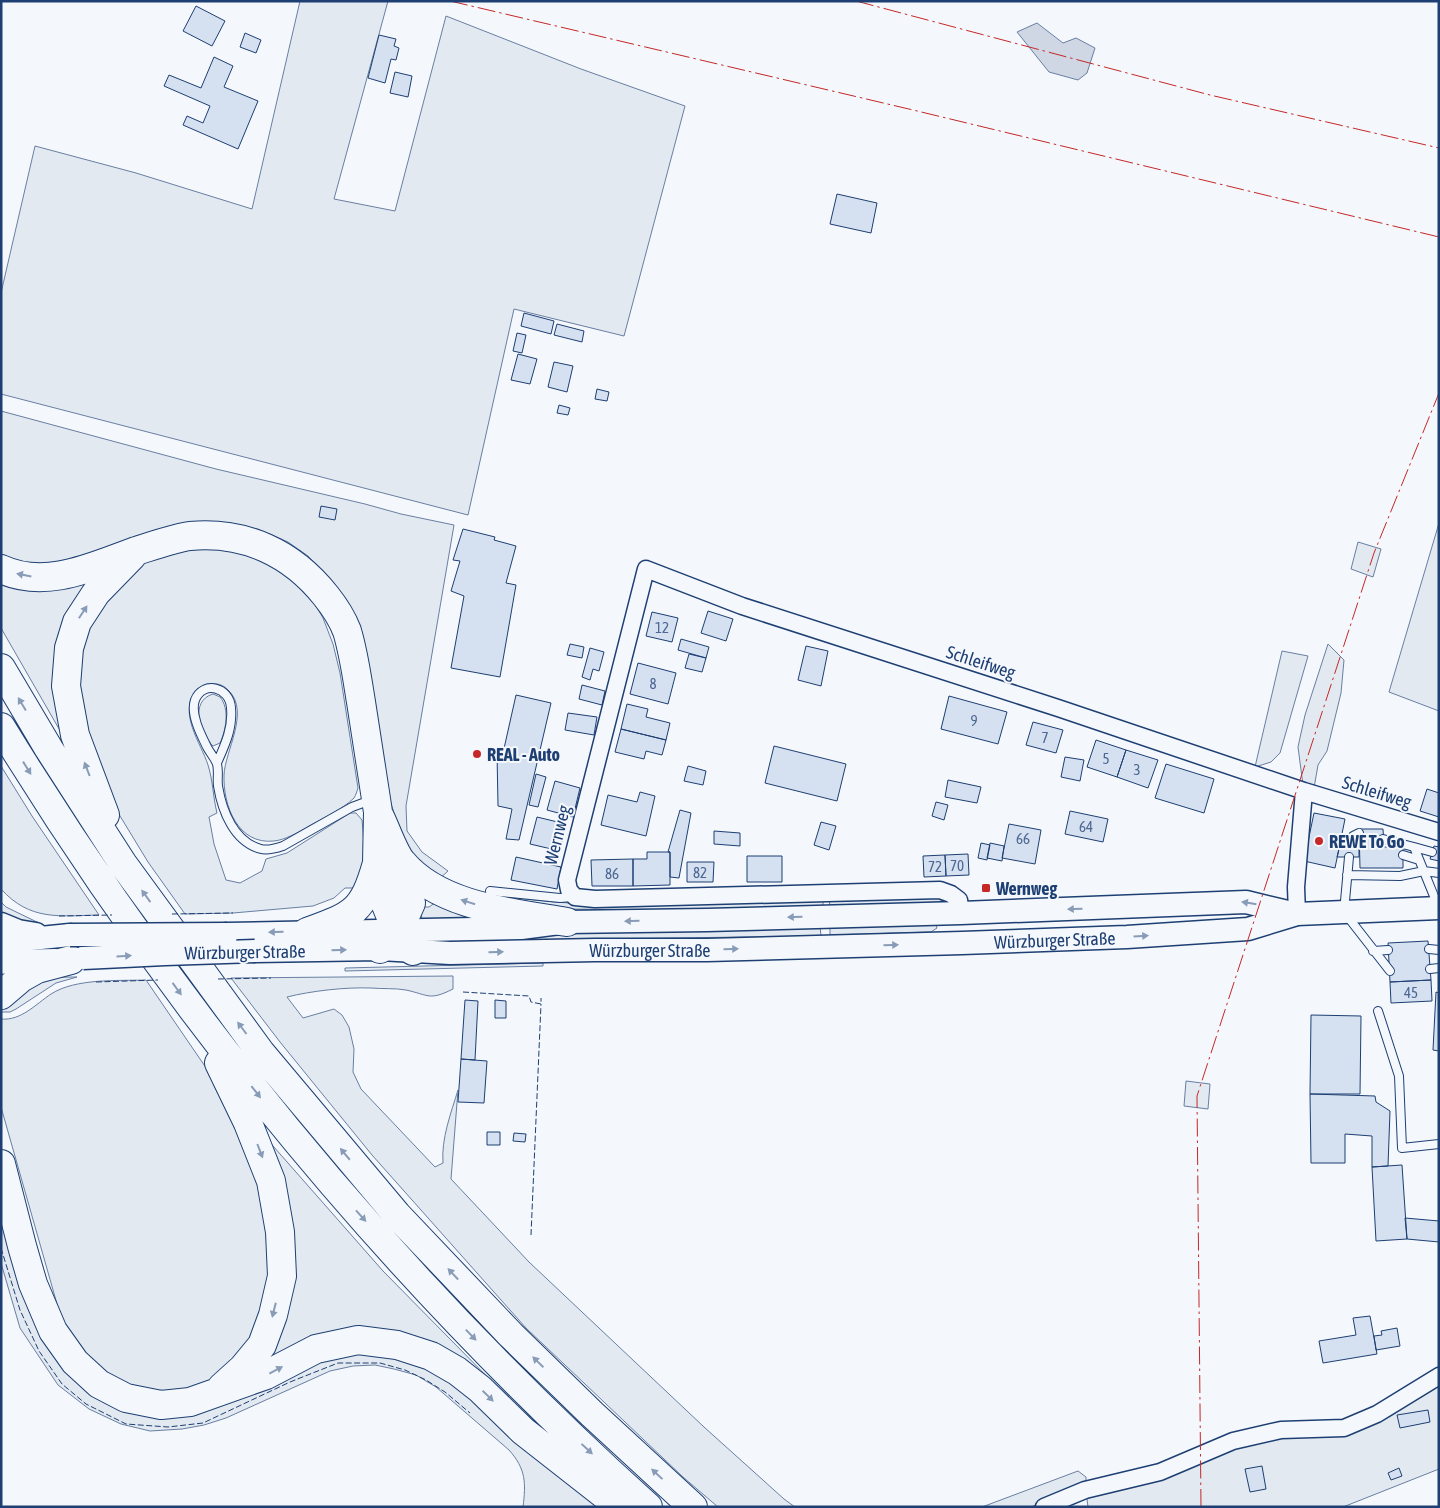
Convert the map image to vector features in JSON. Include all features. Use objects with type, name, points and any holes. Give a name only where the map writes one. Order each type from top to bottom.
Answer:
[{"type":"highway","points":[[1,569],[28,577],[71,574],[98,566],[138,550],[189,536],[226,536],[251,542],[277,553],[299,567],[318,586],[335,607],[346,630],[354,657],[377,805],[389,862],[411,903],[406,941],[380,949]]},
{"type":"highway","points":[[123,864],[75,735],[66,686],[69,648],[77,622],[96,593],[138,550]]},
{"type":"highway","points":[[1,668],[49,749],[123,864],[261,1053],[398,1215],[511,1336],[693,1507]]},
{"type":"highway","points":[[1,727],[99,880],[194,1012],[279,1122],[325,1176],[492,1358],[648,1507]]},
{"type":"highway","points":[[389,862],[417,876],[453,898],[500,910],[571,909]]},
{"type":"highway","points":[[307,932],[338,921],[361,904],[370,885],[389,862]]},
{"type":"highway","points":[[1,995],[21,978],[69,947]]},
{"type":"highway","points":[[194,1012],[261,1153],[271,1181],[280,1232],[282,1276],[273,1315],[262,1345],[243,1368],[214,1394]]},
{"type":"highway","points":[[1,1164],[33,1284],[54,1331],[75,1362],[99,1384],[126,1398],[161,1405],[190,1402],[266,1375],[316,1349],[358,1340],[397,1345],[431,1356],[457,1371],[480,1389],[523,1431],[620,1507]]},
{"type":"main road","name":"Würzburger Straße","points":[[406,941],[521,928],[571,909],[707,920],[1246,902],[1297,914]]},
{"type":"main road","name":"Würzburger Straße","points":[[1,942],[165,954],[307,932],[340,932],[406,941],[450,953],[842,947],[1127,936],[1248,929],[1297,914],[1439,908]]},
{"type":"main road","points":[[961,913],[962,943]]},
{"type":"main road","points":[[1,924],[69,947]]},
{"type":"main road","name":"Würzburger Straße","points":[[250,942],[380,949]]},
{"type":"main road","name":"Würzburger Straße","points":[[1,963],[21,961],[69,947]]},
{"type":"street","name":"Schleifweg","points":[[646,569],[742,606],[1058,708],[1304,791],[1439,832]]},
{"type":"street","name":"Wernweg","points":[[571,909],[567,880],[646,569]]},
{"type":"street","points":[[1297,914],[1296,886],[1304,791]]},
{"type":"street","points":[[1044,1507],[1085,1490],[1160,1472],[1233,1441],[1281,1430],[1344,1428],[1377,1414],[1439,1376]]},
{"type":"lane","points":[[217,763],[207,748],[193,710],[195,700],[200,693],[206,689],[214,688],[226,693],[230,698],[231,708],[230,726],[226,742],[217,763],[218,787],[229,824],[248,842],[261,849],[273,849],[284,846],[352,807],[377,805]]},
{"type":"lane","points":[[1350,844],[1353,836],[1359,833]]},
{"type":"lane","points":[[1383,838],[1432,852]]},
{"type":"lane","points":[[1414,847],[1439,908]]},
{"type":"lane","points":[[1403,856],[1419,860]]},
{"type":"lane","points":[[1350,857],[1344,912],[1390,971]]},
{"type":"lane","points":[[1347,874],[1400,876],[1424,871],[1439,873]]},
{"type":"lane","points":[[490,891],[560,898],[571,909]]},
{"type":"lane","points":[[1429,949],[1439,950]]},
{"type":"lane","points":[[1373,950],[1388,950]]},
{"type":"lane","points":[[1378,1011],[1399,1076],[1402,1148],[1439,1144]]},
{"type":"shaded area","points":[[300,1],[388,1],[334,199],[395,211],[446,16],[581,69],[685,106],[624,336],[514,309],[468,515],[1,394],[1,293],[35,146],[136,173],[252,209]]},
{"type":"shaded area","points":[[1037,23],[1063,43],[1076,38],[1095,48],[1087,73],[1078,80],[1049,72],[1017,32]]},
{"type":"shaded area","points":[[1,411],[216,469],[454,525],[406,806],[407,831],[422,852],[448,871],[438,880],[417,861],[400,833],[390,800],[345,600],[328,577],[308,556],[288,542],[258,529],[230,523],[186,523],[52,567],[1,560]]},
{"type":"shaded area","points":[[1439,523],[1439,711],[1389,692]]},
{"type":"shaded area","points":[[1358,542],[1381,549],[1373,577],[1351,569]]},
{"type":"shaded area","points":[[216,545],[283,568],[310,596],[323,618],[333,644],[340,673],[358,788],[354,798],[344,806],[283,839],[261,841],[251,837],[242,830],[230,811],[224,787],[224,775],[225,765],[235,732],[237,710],[235,700],[229,691],[218,684],[204,685],[191,699],[189,708],[192,728],[208,765],[211,777],[217,813],[209,817],[214,844],[226,880],[240,883],[262,871],[266,859],[287,853],[350,813],[356,813],[362,820],[366,867],[356,888],[345,888],[334,898],[313,906],[233,913],[185,914],[148,862],[120,816],[90,748],[77,689],[81,649],[97,608],[130,571],[154,557]]},
{"type":"shaded area","points":[[97,574],[76,606],[66,741],[1,628],[1,582]]},
{"type":"shaded area","points":[[1328,644],[1344,660],[1341,693],[1327,751],[1318,765],[1314,788],[1303,785],[1298,747],[1305,715]]},
{"type":"shaded area","points":[[1282,651],[1308,656],[1280,753],[1271,762],[1255,767]]},
{"type":"shaded area","points":[[213,694],[220,697],[223,702],[226,720],[220,743],[213,746],[204,734],[199,718],[199,710],[201,703]]},
{"type":"shaded area","points":[[1,766],[32,816],[99,915],[58,916],[34,912],[23,907],[1,889]]},
{"type":"shaded area","points":[[496,896],[600,905],[823,900],[823,906],[676,910],[566,909],[502,902]]},
{"type":"shaded area","points":[[938,897],[942,899],[940,902],[830,906],[829,900]]},
{"type":"shaded area","points":[[439,900],[501,918],[422,924],[421,907],[429,907]]},
{"type":"shaded area","points":[[1,902],[6,907],[39,923],[26,925],[1,915]]},
{"type":"shaded area","points":[[936,925],[937,928],[931,932],[830,935],[830,927]]},
{"type":"shaded area","points":[[820,926],[821,936],[440,941],[441,936]]},
{"type":"shaded area","points":[[543,963],[543,966],[345,971],[345,968]]},
{"type":"shaded area","points":[[453,976],[453,989],[434,996],[402,989],[361,988],[328,990],[287,997],[303,1018],[334,1009],[342,1015],[349,1027],[354,1049],[353,1072],[361,1089],[435,1167],[443,1163],[445,1135],[458,1090],[451,1179],[529,1262],[704,1427],[795,1507],[718,1507],[683,1477],[526,1328],[372,1155],[280,1042],[231,978]]},
{"type":"shaded area","points":[[77,977],[56,983],[10,1012],[1,1012],[9,999],[30,985],[46,979]]},
{"type":"shaded area","points":[[146,980],[213,1078],[266,1183],[276,1277],[255,1343],[214,1380],[186,1390],[160,1394],[125,1385],[95,1367],[74,1341],[61,1318],[1,1107],[1,1019],[22,1015],[51,994],[72,985],[97,981]]},
{"type":"shaded area","points":[[1186,1081],[1210,1084],[1208,1109],[1184,1106]]},
{"type":"shaded area","points":[[266,1138],[383,1271],[515,1405],[410,1339],[268,1362],[264,1357],[279,1327]]},
{"type":"shaded area","points":[[1,1219],[9,1247],[122,1408],[357,1347],[427,1361],[607,1507],[523,1507],[524,1477],[519,1464],[509,1450],[436,1387],[416,1375],[375,1365],[353,1366],[330,1371],[226,1418],[182,1429],[150,1431],[121,1424],[89,1409],[58,1385],[20,1328],[1,1263]]},
{"type":"shaded area","points":[[1439,1378],[1439,1469],[1343,1507],[1088,1507],[1086,1491],[1233,1442],[1344,1428]]},
{"type":"shaded area","points":[[1078,1471],[1086,1477],[1086,1485],[1031,1507],[982,1507]]},
{"type":"building","points":[[196,6],[225,21],[212,46],[183,31]]},
{"type":"building","points":[[245,33],[261,40],[256,53],[240,47]]},
{"type":"building","points":[[379,35],[396,39],[394,46],[399,48],[396,60],[391,59],[385,83],[368,78]]},
{"type":"building","points":[[214,57],[233,66],[224,87],[258,101],[238,149],[183,125],[187,116],[203,123],[210,106],[164,86],[169,75],[201,88]]},
{"type":"building","points":[[395,72],[412,76],[408,97],[390,93]]},
{"type":"building","points":[[837,194],[877,203],[871,233],[830,224]]},
{"type":"building","points":[[524,313],[554,321],[551,334],[521,326]]},
{"type":"building","points":[[557,324],[584,331],[582,342],[554,335]]},
{"type":"building","points":[[517,333],[526,335],[522,353],[513,351]]},
{"type":"building","points":[[518,354],[537,359],[530,384],[511,380]]},
{"type":"building","points":[[554,362],[573,366],[567,392],[548,387]]},
{"type":"building","points":[[597,389],[609,392],[607,401],[595,399]]},
{"type":"building","points":[[559,405],[570,408],[568,415],[557,413]]},
{"type":"building","points":[[321,506],[337,509],[335,520],[319,517]]},
{"type":"building","points":[[463,529],[495,537],[494,540],[516,546],[506,583],[516,585],[500,677],[451,668],[464,596],[451,591],[460,561],[453,560]]},
{"type":"building","points":[[708,611],[733,619],[726,641],[701,633]]},
{"type":"building","points":[[652,612],[678,618],[672,642],[646,636]]},
{"type":"building","points":[[681,639],[709,647],[706,658],[678,650]]},
{"type":"building","points":[[570,644],[584,647],[582,658],[567,655]]},
{"type":"building","points":[[806,646],[828,651],[821,686],[798,680]]},
{"type":"building","points":[[590,648],[604,652],[599,671],[593,669],[590,680],[582,677]]},
{"type":"building","points":[[689,654],[706,658],[702,672],[685,668]]},
{"type":"building","points":[[638,663],[676,673],[668,704],[630,694]]},
{"type":"building","points":[[582,685],[605,691],[602,705],[579,699]]},
{"type":"building","points":[[516,695],[551,703],[519,840],[506,839],[512,809],[498,806],[497,752],[503,753]]},
{"type":"building","points":[[949,696],[1007,712],[998,744],[941,729]]},
{"type":"building","points":[[627,704],[648,709],[646,717],[670,723],[666,740],[621,729]]},
{"type":"building","points":[[568,713],[597,717],[594,735],[565,730]]},
{"type":"building","points":[[1033,722],[1063,730],[1056,753],[1026,745]]},
{"type":"building","points":[[621,729],[666,740],[662,755],[646,751],[644,759],[615,752]]},
{"type":"building","points":[[1096,740],[1126,750],[1117,777],[1087,767]]},
{"type":"building","points":[[774,746],[846,764],[837,801],[765,783]]},
{"type":"building","points":[[1126,750],[1158,760],[1148,788],[1117,777]]},
{"type":"building","points":[[1065,757],[1084,760],[1080,781],[1061,777]]},
{"type":"building","points":[[1166,764],[1214,779],[1204,813],[1155,798]]},
{"type":"building","points":[[688,766],[706,771],[703,785],[684,781]]},
{"type":"building","points":[[536,774],[546,777],[538,807],[529,805]]},
{"type":"building","points":[[948,780],[981,787],[977,803],[945,797]]},
{"type":"building","points":[[555,781],[580,788],[573,817],[547,810]]},
{"type":"building","points":[[1427,789],[1439,793],[1439,817],[1420,811]]},
{"type":"building","points":[[640,792],[655,796],[646,836],[601,825],[608,795],[637,802]]},
{"type":"building","points":[[936,802],[948,805],[944,820],[932,816]]},
{"type":"building","points":[[680,810],[691,813],[679,878],[670,877],[670,852],[668,852]]},
{"type":"building","points":[[1070,811],[1108,819],[1103,842],[1065,834]]},
{"type":"building","points":[[1314,813],[1345,819],[1335,868],[1304,861]]},
{"type":"building","points":[[537,817],[566,824],[560,851],[530,844]]},
{"type":"building","points":[[821,822],[836,826],[829,850],[814,845]]},
{"type":"building","points":[[1009,824],[1041,830],[1035,864],[1002,858]]},
{"type":"building","points":[[1359,829],[1383,829],[1384,847],[1403,847],[1403,868],[1360,868]]},
{"type":"building","points":[[714,831],[740,833],[740,846],[714,844]]},
{"type":"building","points":[[981,843],[990,845],[987,860],[978,858]]},
{"type":"building","points":[[990,843],[1004,846],[1002,861],[987,858]]},
{"type":"building","points":[[1359,844],[1359,857],[1337,857],[1340,845]]},
{"type":"building","points":[[1434,846],[1439,847],[1439,861],[1430,859]]},
{"type":"building","points":[[647,852],[670,852],[670,885],[633,886],[633,859],[647,859]]},
{"type":"building","points":[[968,854],[969,875],[946,876],[945,855]]},
{"type":"building","points":[[945,855],[946,876],[924,877],[923,856]]},
{"type":"building","points":[[747,856],[782,856],[782,882],[747,882]]},
{"type":"building","points":[[516,857],[561,867],[557,889],[511,880]]},
{"type":"building","points":[[633,859],[633,886],[592,886],[591,860]]},
{"type":"building","points":[[687,862],[714,862],[713,882],[687,882]]},
{"type":"building","points":[[1428,941],[1431,980],[1390,982],[1388,943]]},
{"type":"building","points":[[1431,980],[1432,1001],[1391,1003],[1390,982]]},
{"type":"building","points":[[1436,992],[1439,993],[1439,1051],[1433,1050]]},
{"type":"building","points":[[465,1000],[478,1001],[475,1060],[461,1059]]},
{"type":"building","points":[[495,1000],[506,1001],[506,1018],[495,1018]]},
{"type":"building","points":[[1311,1015],[1361,1016],[1360,1094],[1310,1094]]},
{"type":"building","points":[[461,1059],[487,1061],[484,1103],[458,1102]]},
{"type":"building","points":[[1310,1094],[1375,1096],[1376,1102],[1390,1111],[1388,1166],[1372,1167],[1372,1136],[1345,1134],[1345,1163],[1311,1163]]},
{"type":"building","points":[[487,1132],[500,1132],[500,1145],[487,1145]]},
{"type":"building","points":[[514,1133],[526,1134],[525,1142],[513,1141]]},
{"type":"building","points":[[1402,1165],[1407,1239],[1376,1241],[1372,1167]]},
{"type":"building","points":[[1405,1218],[1439,1221],[1439,1242],[1407,1239]]},
{"type":"building","points":[[1370,1316],[1377,1354],[1323,1363],[1319,1341],[1356,1335],[1353,1318]]},
{"type":"building","points":[[1397,1328],[1400,1346],[1376,1350],[1374,1336],[1382,1335],[1381,1331]]},
{"type":"building","points":[[1428,1410],[1430,1422],[1400,1428],[1397,1415]]},
{"type":"building","points":[[1262,1466],[1266,1489],[1250,1492],[1245,1469]]},
{"type":"building","points":[[1399,1468],[1402,1476],[1391,1480],[1388,1473]]},
{"type":"fence","points":[[172,914],[233,913]]},
{"type":"fence","points":[[59,916],[112,915]]},
{"type":"fence","points":[[218,979],[271,978]]},
{"type":"fence","points":[[96,982],[158,980]]},
{"type":"fence","points":[[463,992],[529,996],[531,1002],[541,1004],[541,998]]},
{"type":"fence","points":[[531,1235],[541,1004]]},
{"type":"fence","points":[[1,1248],[20,1310],[39,1351],[62,1384],[86,1404],[126,1424],[168,1427],[203,1423],[290,1382],[338,1363],[380,1363],[405,1370],[445,1392],[470,1413]]},
{"type":"power","points":[[450,1],[1439,237]]},
{"type":"power","points":[[856,1],[1210,95],[1439,148]]},
{"type":"power","points":[[1201,1507],[1197,1096],[1374,553],[1439,393]]},
{"type":"place","name":"REAL - Auto","points":[[477,754]]},
{"type":"place","name":"REWE To Go","points":[[1319,841]]},
{"type":"place","name":"Wernweg","points":[[986,888]]}]
